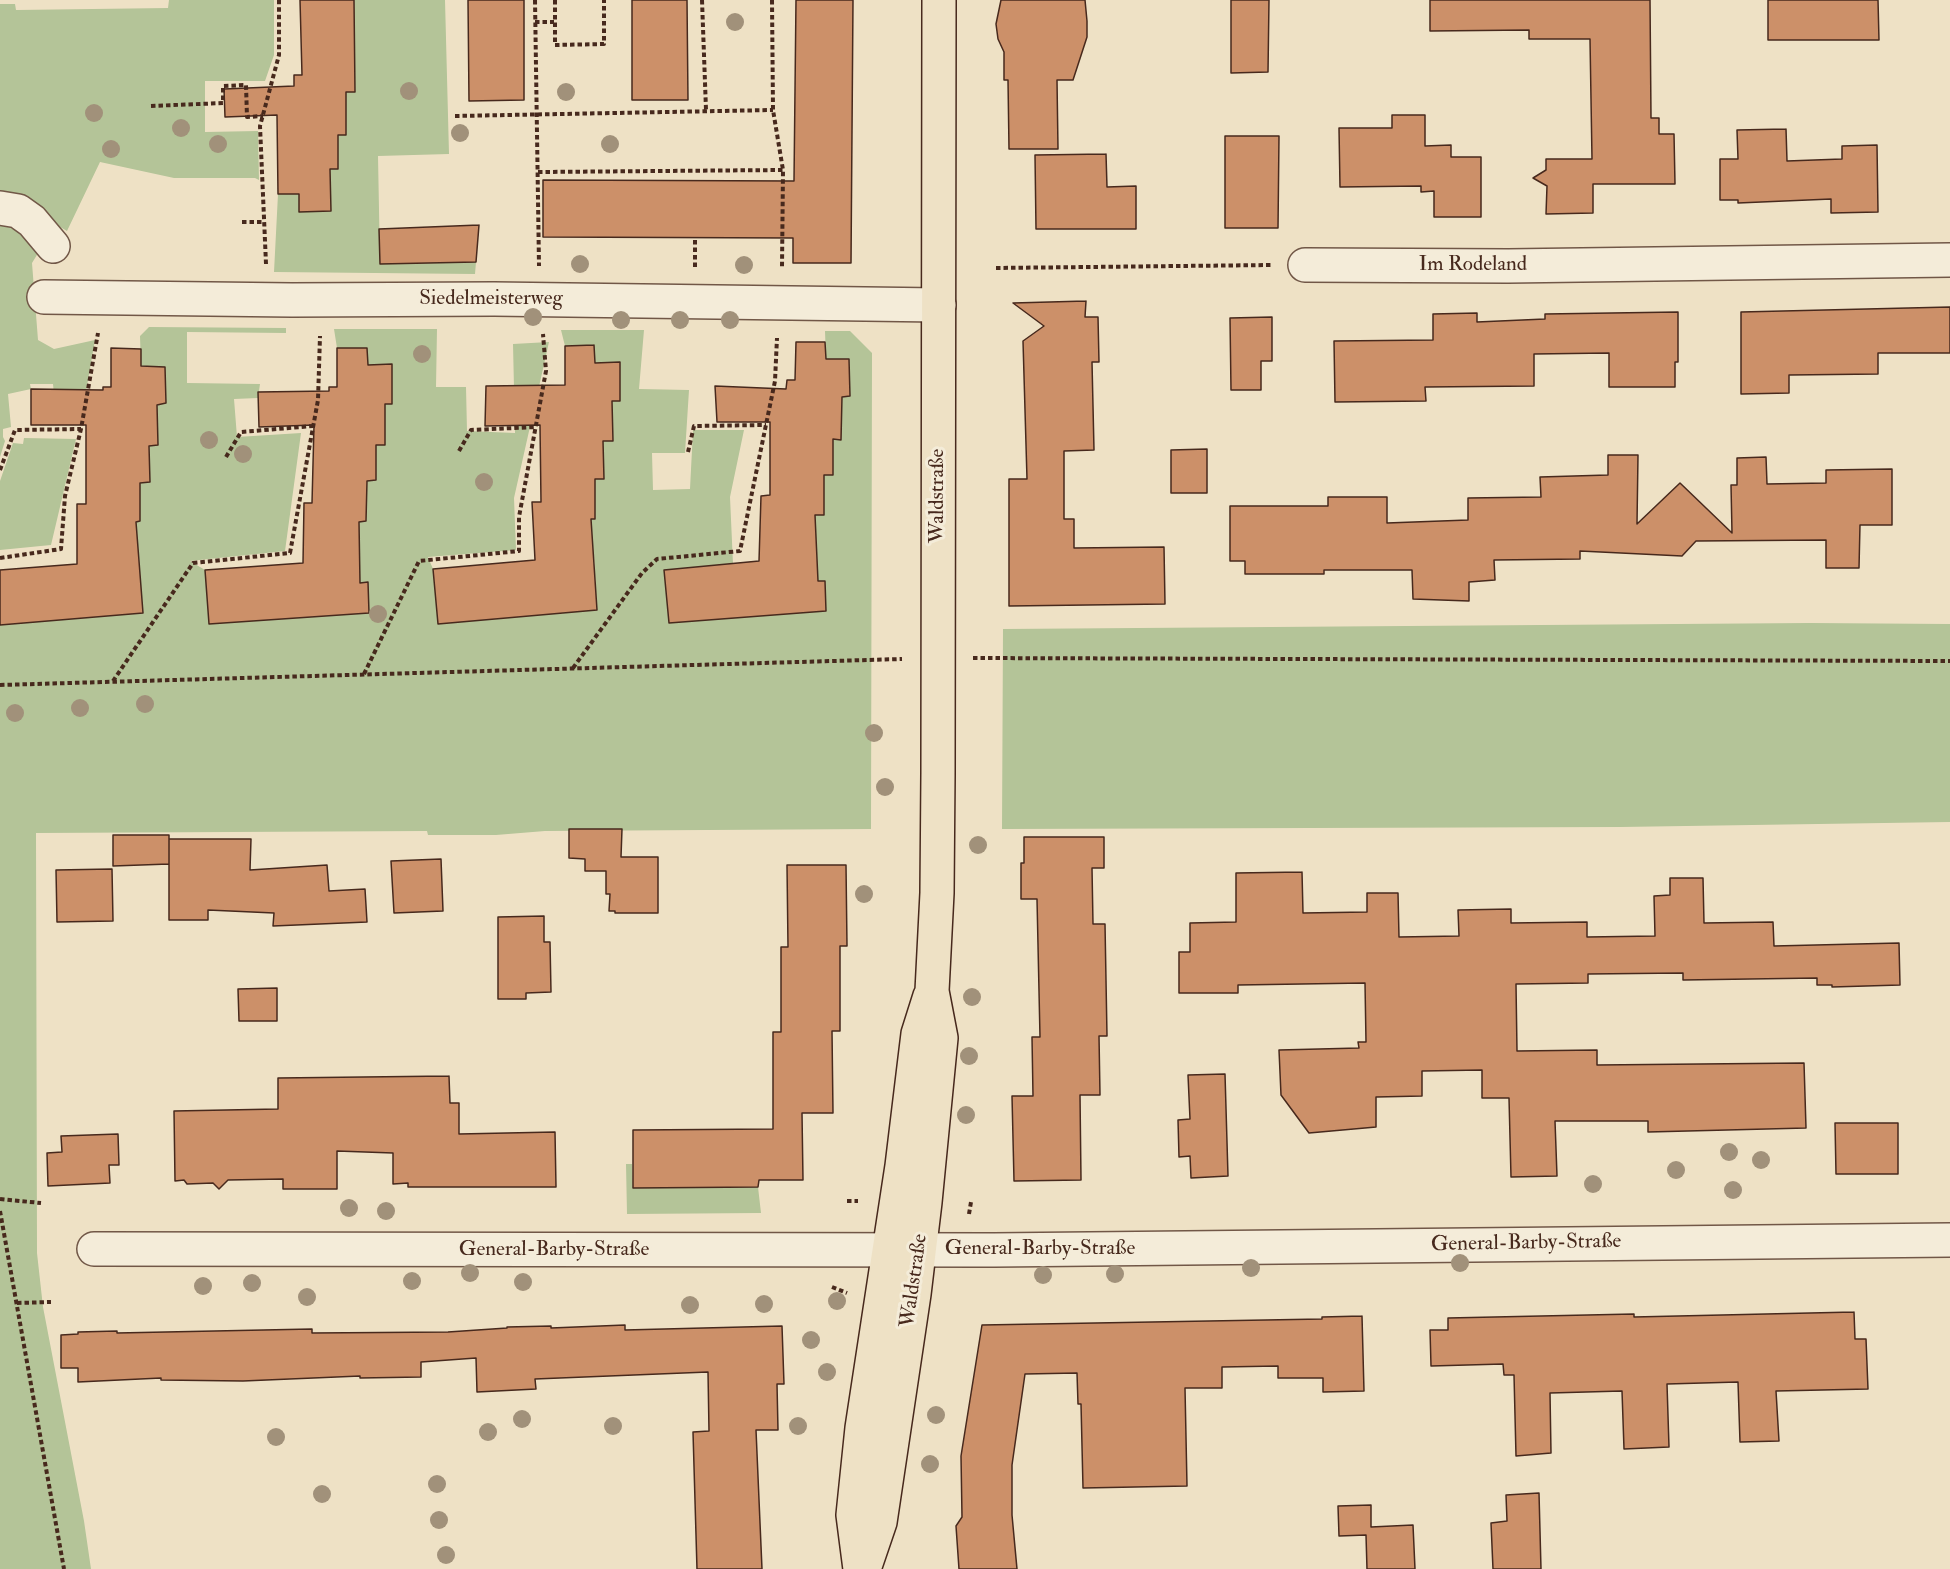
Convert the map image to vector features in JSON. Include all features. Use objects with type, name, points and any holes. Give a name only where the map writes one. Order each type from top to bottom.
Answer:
[{"type":"main road","name":"Waldstraße","points":[[862,1569],[853,1515],[863,1418],[904,1250],[902,1166],[918,1034],[932,991],[937,893],[939,0]]},
{"type":"street","points":[[0,208],[18,211],[32,221],[53,246]]},
{"type":"street","name":"Im Rodeland","points":[[1305,265],[1508,266],[1950,260]]},
{"type":"street","name":"Siedelmeisterweg","points":[[44,297],[292,300],[483,299],[939,305]]},
{"type":"street","name":"General-Barby-Straße","points":[[94,1249],[904,1250],[1950,1240]]},
{"type":"path","points":[[266,266],[260,126],[279,55],[279,0]]},
{"type":"path","points":[[535,0],[539,267]]},
{"type":"path","points":[[555,0],[555,45],[604,44],[604,0]]},
{"type":"path","points":[[702,0],[706,111]]},
{"type":"path","points":[[772,0],[773,110],[783,170],[782,269]]},
{"type":"path","points":[[535,22],[555,22]]},
{"type":"path","points":[[151,106],[223,103],[223,86],[246,85],[247,117],[263,116]]},
{"type":"path","points":[[455,116],[773,110]]},
{"type":"path","points":[[537,172],[783,170]]},
{"type":"path","points":[[242,222],[264,222]]},
{"type":"path","points":[[694,269],[695,237]]},
{"type":"path","points":[[996,268],[1305,265]]},
{"type":"path","points":[[364,674],[419,561],[519,550],[519,517],[546,371],[543,324]]},
{"type":"path","points":[[0,558],[62,549],[65,496],[81,429],[98,330]]},
{"type":"path","points":[[113,682],[193,563],[290,554],[318,400],[320,334]]},
{"type":"path","points":[[573,668],[642,573],[657,559],[740,551],[775,381],[777,336]]},
{"type":"path","points":[[688,453],[694,426],[766,425]]},
{"type":"path","points":[[226,457],[241,432],[313,426]]},
{"type":"path","points":[[459,451],[471,430],[536,427]]},
{"type":"path","points":[[0,470],[15,430],[81,429]]},
{"type":"path","points":[[995,658],[1950,661]]},
{"type":"path","points":[[0,685],[880,660]]},
{"type":"path","points":[[0,1199],[41,1203]]},
{"type":"path","points":[[847,1201],[858,1201]]},
{"type":"path","points":[[969,1215],[971,1202]]},
{"type":"path","points":[[0,1211],[64,1569]]},
{"type":"path","points":[[825,1285],[850,1294]]},
{"type":"path","points":[[17,1303],[51,1302]]},
{"type":"green space","points":[[169,0],[274,0],[274,55],[265,81],[205,81],[205,132],[258,131],[259,180],[255,178],[174,178],[100,162],[67,231],[34,212],[0,202],[0,4],[15,4],[16,10],[168,8]]},
{"type":"green space","points":[[354,0],[445,0],[449,154],[378,156],[380,263],[476,262],[475,274],[274,272],[278,194],[299,194],[300,212],[331,211],[330,169],[338,169],[338,135],[346,134],[346,92],[355,92]]},
{"type":"green space","points":[[0,216],[43,245],[32,263],[38,340],[54,349],[95,340],[81,420],[54,394],[53,384],[30,384],[31,389],[8,394],[11,427],[3,429],[5,441],[0,457]]},
{"type":"green space","points":[[149,327],[286,328],[286,333],[187,332],[187,383],[260,384],[258,398],[234,399],[237,437],[301,433],[285,551],[190,561],[205,570],[209,624],[369,612],[368,583],[360,583],[359,522],[366,521],[367,481],[376,480],[376,445],[385,404],[392,403],[392,365],[368,365],[367,348],[337,348],[334,329],[437,329],[436,387],[466,387],[467,431],[515,433],[513,344],[549,342],[514,498],[516,550],[428,557],[433,569],[438,624],[597,610],[594,556],[587,519],[595,519],[595,479],[604,479],[603,441],[613,441],[612,401],[620,401],[620,363],[595,363],[594,345],[565,346],[561,330],[644,330],[639,389],[689,390],[685,453],[652,453],[653,490],[690,489],[693,430],[744,430],[730,497],[733,564],[665,570],[669,622],[826,611],[818,581],[815,515],[824,475],[833,475],[833,439],[841,440],[842,397],[850,396],[849,359],[826,359],[825,331],[850,331],[872,353],[871,829],[545,831],[496,835],[428,835],[427,831],[36,833],[37,1253],[43,1307],[91,1569],[0,1569],[0,625],[142,613],[138,560],[132,523],[140,521],[140,483],[150,482],[149,446],[158,445],[157,405],[166,403],[165,367],[141,366],[140,336]]},
{"type":"green space","points":[[24,438],[76,439],[51,545],[0,550],[0,481],[13,443],[23,444]]},
{"type":"green space","points":[[1950,624],[1950,822],[1620,827],[1002,829],[1003,629]]},
{"type":"green space","points":[[626,1164],[632,1164],[633,1188],[758,1187],[761,1213],[627,1214]]},
{"type":"building","points":[[300,0],[354,0],[355,92],[346,92],[346,135],[338,135],[338,169],[330,169],[331,211],[299,212],[299,194],[278,194],[277,115],[225,117],[224,89],[294,86],[294,75],[302,75]]},
{"type":"building","points":[[468,0],[524,0],[524,100],[469,101]]},
{"type":"building","points":[[632,0],[687,0],[688,100],[632,100]]},
{"type":"building","points":[[796,0],[853,0],[851,263],[793,263],[793,238],[543,237],[543,180],[794,181]]},
{"type":"building","points":[[1001,0],[1085,0],[1087,37],[1073,80],[1057,80],[1058,149],[1009,149],[1008,80],[1004,80],[1004,52],[998,39],[996,24]]},
{"type":"building","points":[[1231,0],[1269,0],[1268,72],[1231,73]]},
{"type":"building","points":[[1430,0],[1650,0],[1651,118],[1659,118],[1659,134],[1674,134],[1675,184],[1593,184],[1593,213],[1546,214],[1547,186],[1533,178],[1546,170],[1546,159],[1592,159],[1590,39],[1529,39],[1529,30],[1430,31]]},
{"type":"building","points":[[1768,0],[1878,0],[1879,40],[1768,40]]},
{"type":"building","points":[[1392,115],[1425,115],[1425,146],[1451,145],[1451,157],[1481,157],[1481,217],[1434,217],[1434,191],[1421,192],[1421,186],[1340,187],[1339,128],[1392,128]]},
{"type":"building","points":[[1786,129],[1787,161],[1842,159],[1842,146],[1877,145],[1878,212],[1831,213],[1831,199],[1738,203],[1738,200],[1720,200],[1720,159],[1738,159],[1737,130]]},
{"type":"building","points":[[1225,136],[1279,136],[1278,228],[1225,228]]},
{"type":"building","points":[[1106,154],[1107,187],[1136,186],[1136,229],[1036,229],[1035,155]]},
{"type":"building","points":[[479,225],[476,262],[380,264],[379,229]]},
{"type":"building","points":[[1086,301],[1085,317],[1098,317],[1099,362],[1092,362],[1094,450],[1064,451],[1064,519],[1074,519],[1074,548],[1164,547],[1165,604],[1009,606],[1009,479],[1027,479],[1023,341],[1044,326],[1013,303]]},
{"type":"building","points":[[1950,307],[1950,353],[1878,353],[1878,374],[1789,375],[1789,393],[1741,394],[1741,312]]},
{"type":"building","points":[[1678,312],[1678,362],[1675,362],[1675,387],[1609,387],[1609,353],[1534,354],[1534,386],[1425,387],[1426,401],[1335,402],[1334,341],[1433,340],[1433,314],[1477,313],[1477,322],[1545,319],[1545,314]]},
{"type":"building","points":[[1272,317],[1272,361],[1261,361],[1261,390],[1231,390],[1230,318]]},
{"type":"building","points":[[796,342],[825,342],[826,359],[849,359],[850,396],[842,397],[841,440],[833,439],[833,475],[824,475],[824,515],[815,515],[818,581],[825,581],[826,611],[669,623],[664,570],[759,561],[761,496],[770,495],[770,422],[717,422],[715,386],[786,389],[787,380],[795,380]]},
{"type":"building","points":[[594,345],[595,363],[620,362],[620,401],[612,401],[613,441],[603,441],[604,479],[595,479],[595,519],[591,519],[597,610],[438,624],[433,569],[535,560],[532,502],[541,502],[540,425],[485,426],[486,386],[565,385],[565,346]]},
{"type":"building","points":[[111,348],[141,349],[141,366],[165,367],[166,403],[157,405],[158,445],[149,446],[150,482],[140,483],[140,521],[136,522],[143,613],[0,625],[0,570],[77,564],[77,504],[86,504],[86,425],[31,425],[31,389],[103,390],[103,387],[111,387]]},
{"type":"building","points":[[337,348],[367,348],[368,365],[392,364],[392,404],[385,404],[385,445],[376,445],[376,480],[367,481],[366,521],[359,522],[360,583],[368,582],[369,613],[209,624],[205,570],[303,563],[304,503],[312,503],[314,425],[259,427],[258,392],[329,391],[329,387],[337,387]]},
{"type":"building","points":[[1207,449],[1207,493],[1171,493],[1171,450]]},
{"type":"building","points":[[1608,455],[1638,455],[1637,524],[1680,483],[1732,533],[1731,485],[1737,485],[1737,458],[1766,457],[1767,484],[1826,483],[1826,470],[1892,469],[1892,525],[1860,525],[1859,568],[1826,568],[1826,540],[1696,541],[1682,556],[1580,551],[1580,559],[1494,560],[1495,580],[1469,582],[1469,601],[1413,599],[1412,570],[1324,570],[1324,574],[1245,574],[1245,561],[1230,561],[1230,506],[1328,506],[1328,497],[1387,497],[1387,523],[1468,520],[1468,498],[1541,497],[1540,477],[1608,475]]},
{"type":"building","points":[[569,829],[622,829],[621,857],[658,857],[658,913],[609,911],[610,894],[606,894],[606,871],[585,871],[585,859],[569,858]]},
{"type":"building","points":[[113,835],[169,835],[169,864],[113,866]]},
{"type":"building","points":[[1024,837],[1104,837],[1104,868],[1092,868],[1093,924],[1105,924],[1107,1036],[1099,1036],[1100,1095],[1080,1095],[1081,1180],[1014,1181],[1012,1096],[1033,1096],[1032,1037],[1040,1037],[1037,899],[1021,899]]},
{"type":"building","points":[[169,839],[251,839],[250,870],[327,865],[329,891],[365,889],[367,922],[273,926],[274,913],[208,910],[208,920],[169,920]]},
{"type":"building","points":[[441,859],[443,911],[394,913],[391,861]]},
{"type":"building","points":[[787,865],[846,865],[847,946],[840,946],[840,1031],[832,1031],[833,1113],[802,1113],[803,1180],[759,1180],[758,1187],[633,1188],[633,1130],[773,1129],[773,1032],[781,1032],[781,947],[788,947]]},
{"type":"building","points":[[112,869],[113,921],[57,922],[56,870]]},
{"type":"building","points":[[1302,872],[1303,913],[1367,912],[1367,893],[1398,893],[1399,937],[1459,936],[1458,910],[1511,909],[1511,923],[1587,922],[1587,937],[1655,936],[1654,896],[1670,895],[1670,878],[1703,878],[1704,923],[1773,922],[1774,946],[1899,943],[1900,985],[1832,987],[1832,985],[1817,985],[1817,978],[1683,980],[1683,973],[1588,974],[1588,983],[1516,984],[1517,1051],[1597,1050],[1597,1065],[1804,1063],[1806,1128],[1648,1132],[1648,1121],[1555,1121],[1557,1176],[1511,1177],[1509,1098],[1482,1098],[1482,1070],[1422,1071],[1422,1096],[1376,1097],[1376,1127],[1309,1133],[1281,1095],[1279,1050],[1359,1048],[1358,1042],[1366,1042],[1365,983],[1238,985],[1238,993],[1179,993],[1179,952],[1190,952],[1190,923],[1236,922],[1236,873]]},
{"type":"building","points":[[544,916],[544,942],[550,942],[551,992],[526,993],[526,999],[498,999],[498,917]]},
{"type":"building","points":[[277,988],[277,1021],[239,1021],[238,989]]},
{"type":"building","points":[[1225,1074],[1228,1176],[1191,1178],[1190,1156],[1179,1157],[1178,1120],[1190,1119],[1188,1075]]},
{"type":"building","points":[[449,1076],[450,1103],[459,1103],[459,1134],[555,1132],[556,1187],[408,1187],[408,1183],[393,1184],[393,1153],[337,1151],[337,1189],[283,1189],[283,1179],[228,1180],[219,1189],[213,1183],[187,1184],[184,1180],[175,1181],[174,1111],[278,1109],[278,1078]]},
{"type":"building","points":[[1835,1123],[1898,1123],[1898,1174],[1836,1174]]},
{"type":"building","points":[[118,1134],[119,1165],[109,1165],[110,1183],[48,1186],[47,1153],[62,1152],[61,1136]]},
{"type":"building","points":[[1854,1312],[1855,1339],[1866,1339],[1868,1389],[1776,1391],[1779,1441],[1740,1442],[1738,1382],[1667,1384],[1669,1447],[1624,1449],[1622,1391],[1550,1393],[1551,1453],[1516,1456],[1514,1375],[1504,1375],[1503,1364],[1431,1366],[1430,1330],[1448,1330],[1448,1318]]},
{"type":"building","points":[[1362,1316],[1364,1391],[1323,1392],[1323,1378],[1278,1378],[1278,1366],[1222,1367],[1222,1388],[1185,1388],[1187,1486],[1083,1488],[1081,1404],[1078,1404],[1077,1373],[1025,1374],[1012,1465],[1012,1515],[1017,1569],[959,1569],[956,1526],[962,1517],[961,1456],[982,1325],[1322,1319],[1322,1317]]},
{"type":"building","points":[[625,1325],[625,1330],[782,1326],[784,1384],[777,1384],[778,1430],[756,1430],[762,1569],[697,1569],[693,1432],[709,1431],[708,1372],[535,1379],[536,1389],[477,1392],[476,1358],[421,1362],[421,1377],[360,1378],[360,1376],[243,1381],[161,1380],[161,1378],[78,1382],[78,1368],[61,1368],[61,1335],[78,1334],[78,1332],[312,1329],[312,1333],[448,1332],[507,1327]]},
{"type":"building","points":[[1539,1493],[1541,1569],[1493,1569],[1491,1523],[1507,1521],[1506,1495]]},
{"type":"building","points":[[1371,1505],[1371,1527],[1413,1525],[1415,1569],[1367,1569],[1366,1535],[1339,1536],[1338,1506]]}]
